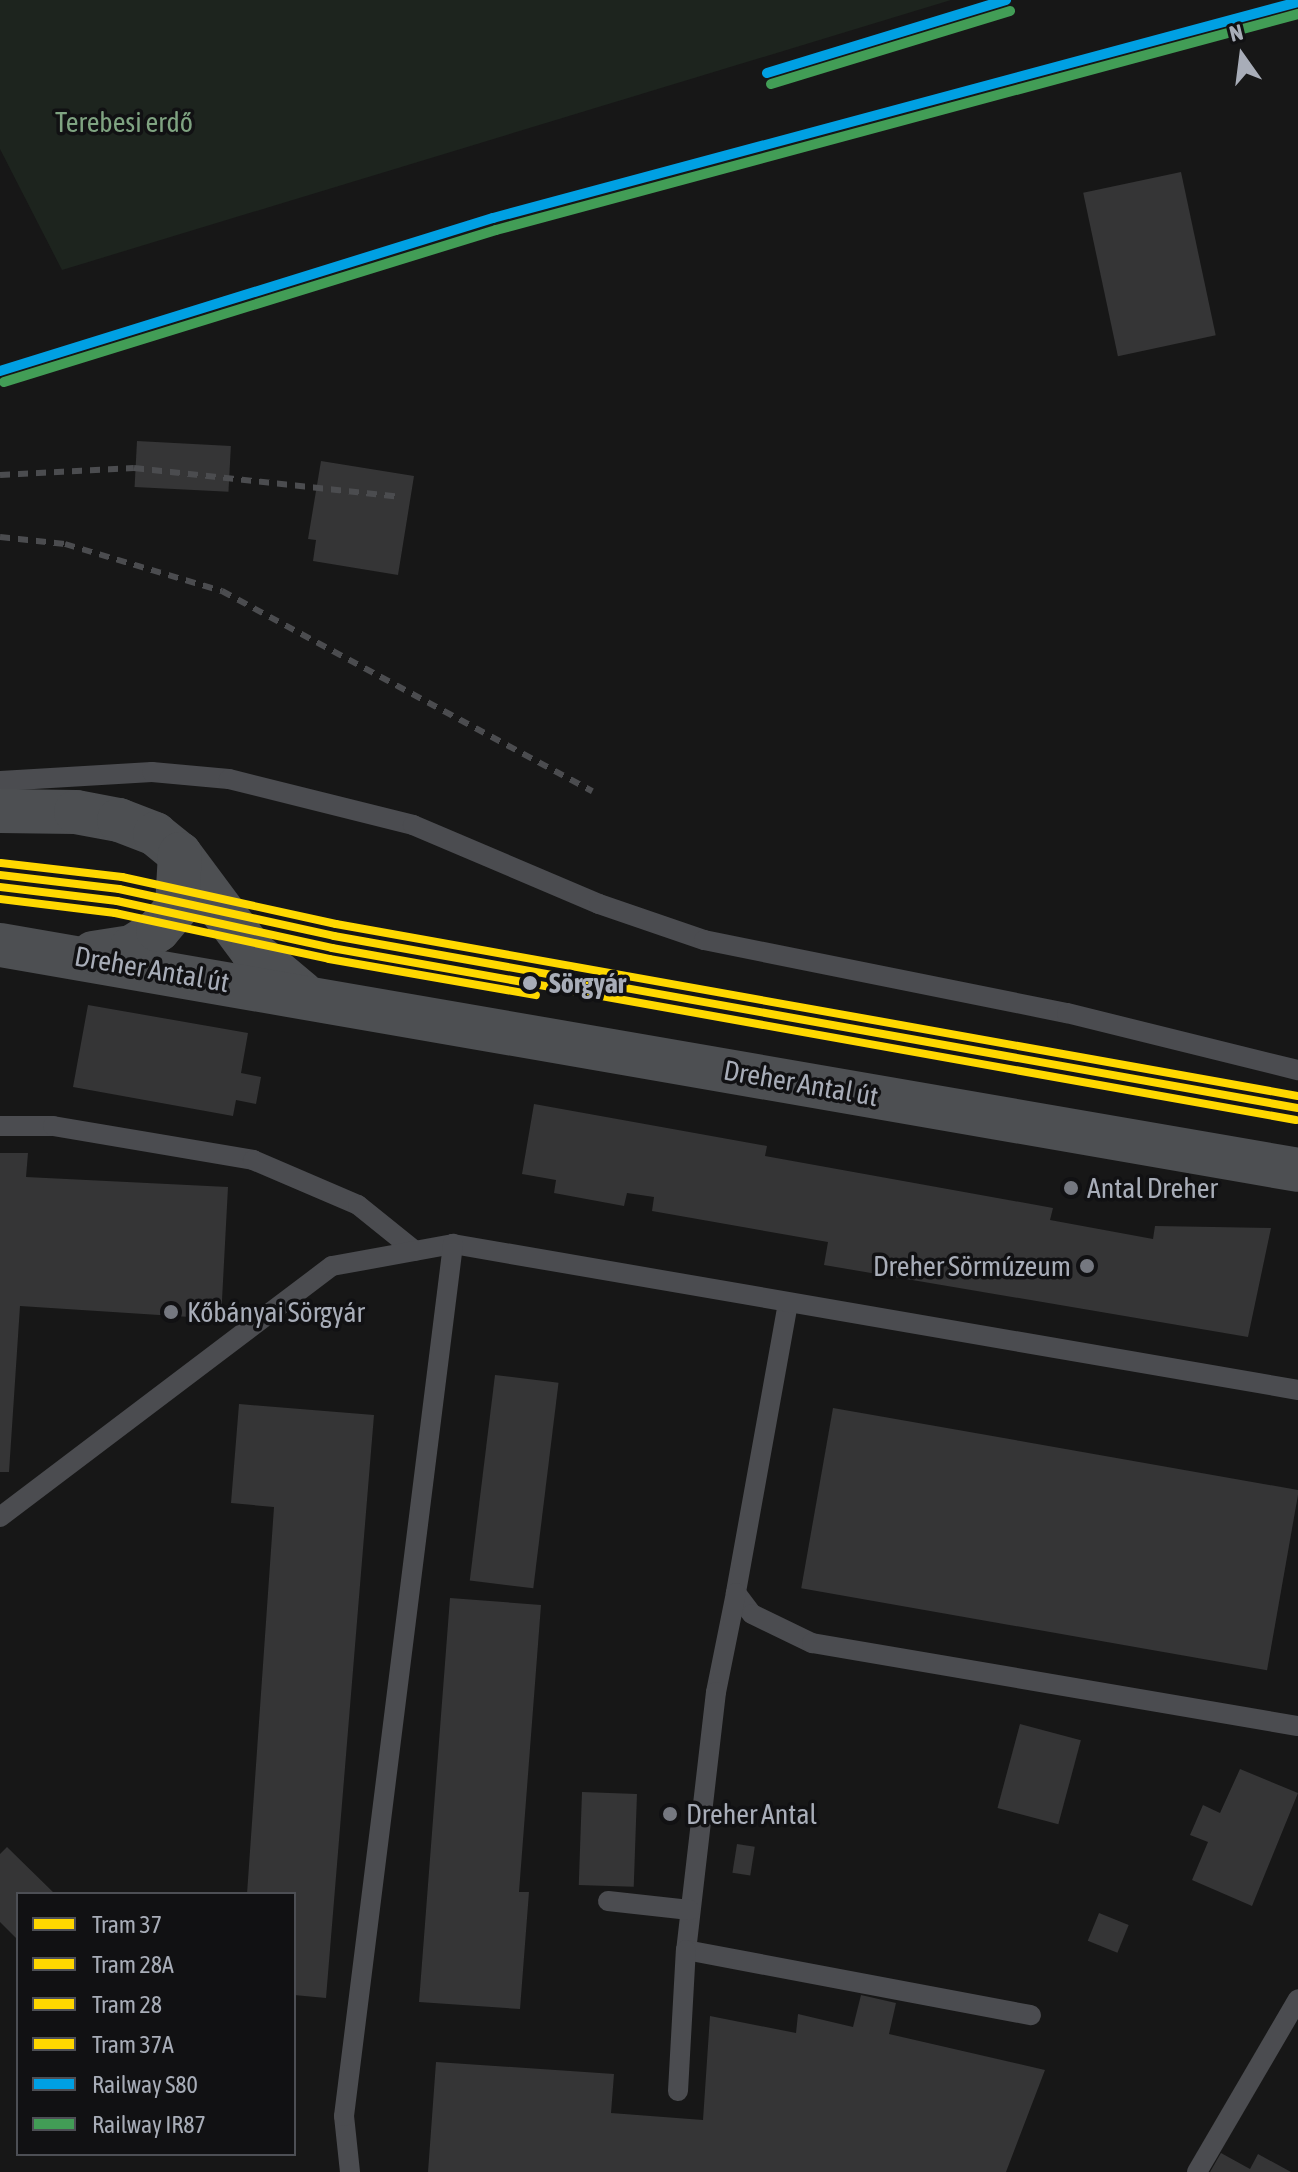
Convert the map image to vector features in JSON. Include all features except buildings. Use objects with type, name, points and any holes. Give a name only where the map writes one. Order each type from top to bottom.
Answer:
[{"type":"main road","name":"Dreher Antal út","points":[[0,811],[76,812],[119,820],[155,834],[180,854],[252,951],[303,995]]},
{"type":"main road","points":[[74,955],[132,947],[158,930],[177,907],[180,854]]},
{"type":"main road","name":"Dreher Antal út","points":[[0,945],[74,955],[1298,1170]]},
{"type":"lane","points":[[0,781],[152,772],[229,779],[413,825],[599,904],[704,940],[1067,1013],[1298,1070]]},
{"type":"lane","points":[[0,1126],[53,1126],[253,1160],[358,1205],[415,1251]]},
{"type":"lane","points":[[350,2172],[344,2116],[453,1244]]},
{"type":"lane","points":[[0,1517],[332,1266],[453,1244],[1298,1390]]},
{"type":"lane","points":[[678,2091],[686,1950],[716,1692],[788,1303]]},
{"type":"lane","points":[[736,1593],[752,1614],[812,1643],[1298,1726]]},
{"type":"lane","points":[[608,1901],[690,1910]]},
{"type":"lane","points":[[686,1950],[1031,2015]]},
{"type":"lane","points":[[1197,2172],[1298,1999]]},
{"type":"green space","name":"Terebesi erdő","points":[[0,0],[951,0],[62,270],[0,149]]},
{"type":"railway","points":[[0,475],[134,468],[401,497]]},
{"type":"railway","points":[[0,537],[65,544],[222,591],[592,791]]},
{"type":"tram line","name":"28","points":[[1,863],[122,877],[336,924],[1298,1096]]},
{"type":"tram line","name":"37","points":[[0,875],[119,889],[334,936],[1298,1108]]},
{"type":"tram line","name":"28A","points":[[0,887],[117,901],[332,948],[1296,1120]]},
{"type":"tram line","name":"37A","points":[[0,899],[115,913],[329,959],[536,995]]},
{"type":"rail line","name":"S80","points":[[767,73],[1006,0]]},
{"type":"rail line","name":"S80","points":[[0,371],[493,218],[1298,2]]},
{"type":"rail line","name":"IR87","points":[[771,84],[1010,11]]},
{"type":"rail line","name":"IR87","points":[[4,382],[496,230],[1298,14]]},
{"type":"place","name":"Sörgyár","points":[[530,983]]},
{"type":"place","name":"Antal Dreher","points":[[1071,1188]]},
{"type":"place","name":"Dreher Sörmúzeum","points":[[1087,1266]]},
{"type":"place","name":"Kőbányai Sörgyár","points":[[171,1312]]},
{"type":"place","name":"Dreher Antal","points":[[670,1814]]}]
